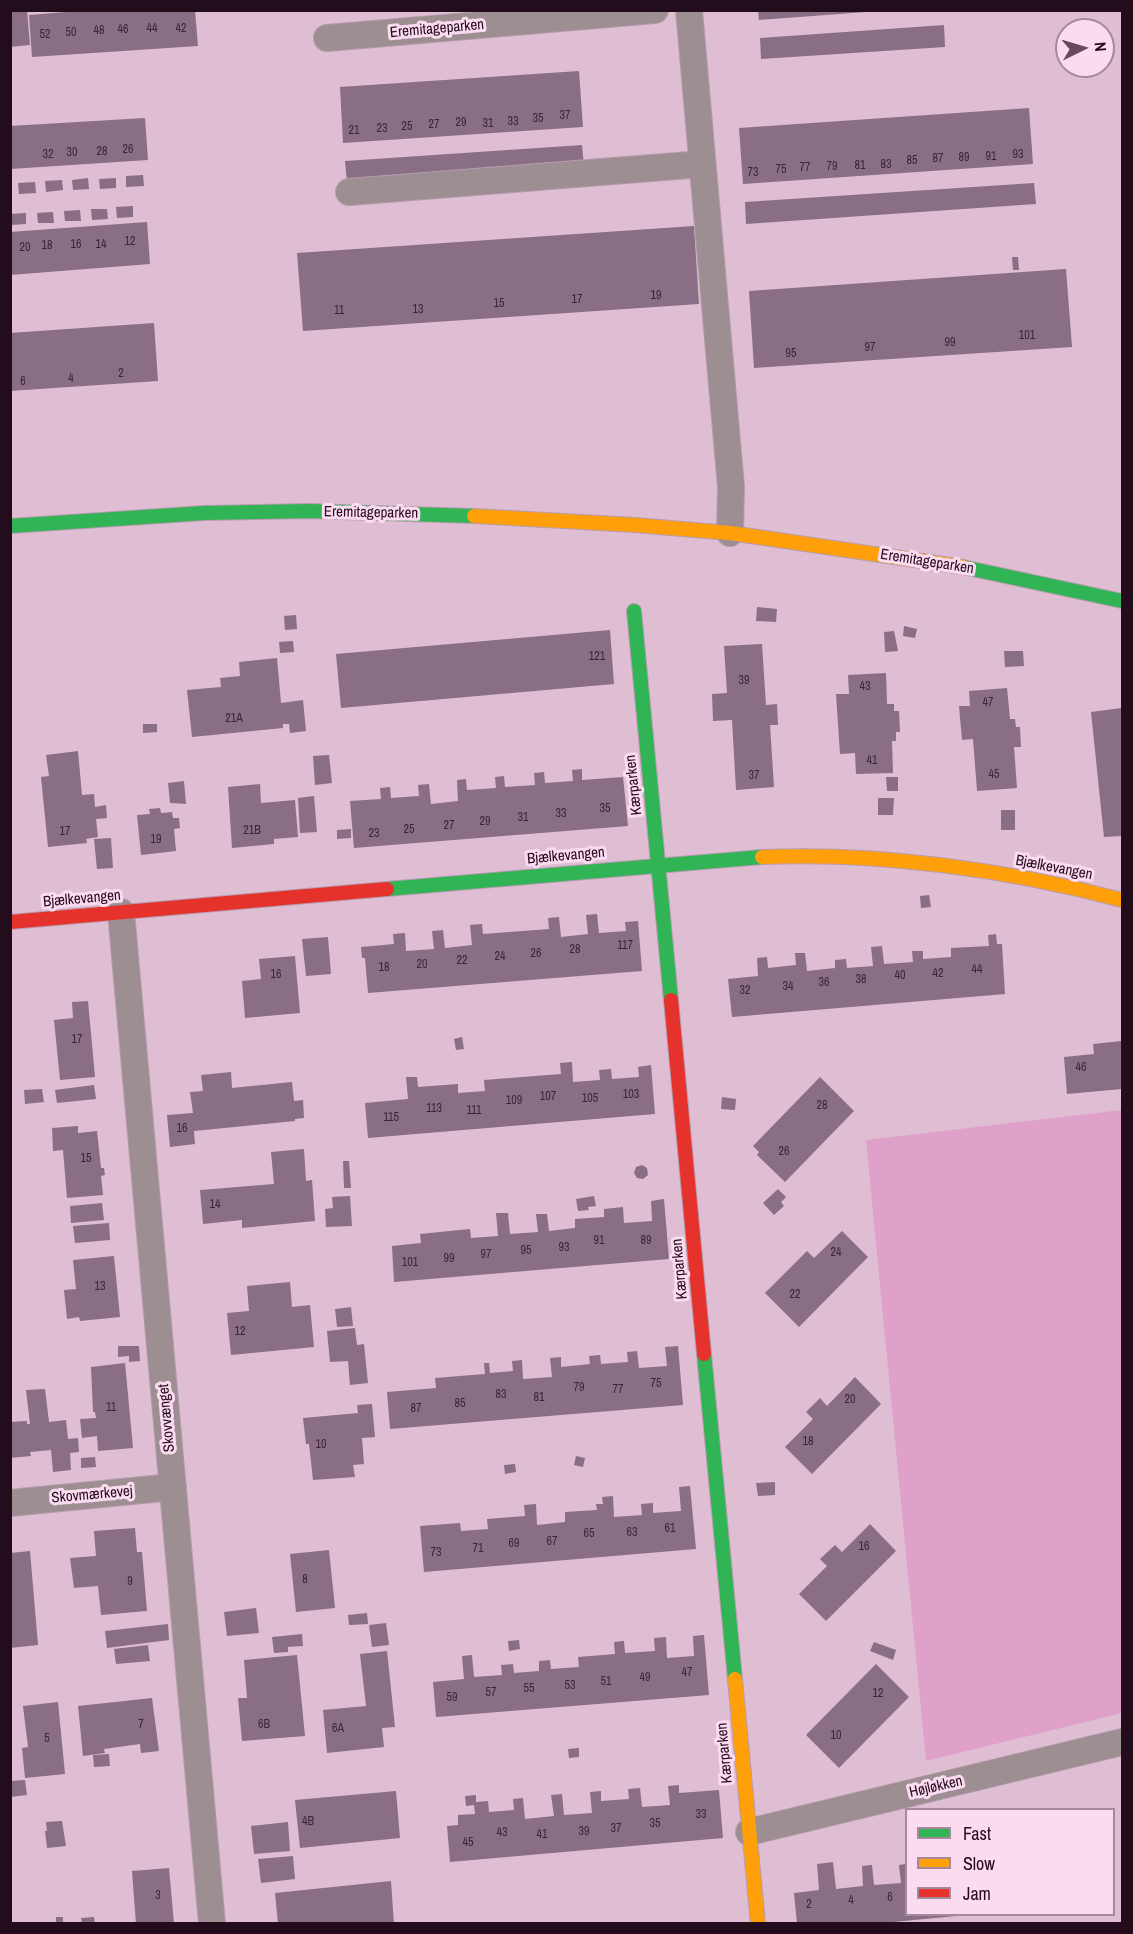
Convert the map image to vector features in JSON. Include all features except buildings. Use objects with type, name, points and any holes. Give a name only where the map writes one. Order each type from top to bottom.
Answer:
[{"type":"street","name":"Eremitageparken","points":[[327,38],[655,10]]},
{"type":"street","points":[[689,10],[731,487],[730,533]]},
{"type":"street","points":[[349,192],[702,164]]},
{"type":"street","name":"Eremitageparken","points":[[10,526],[204,513],[310,512],[443,514],[635,525],[730,533],[955,565],[1122,601]]},
{"type":"street","name":"Kærparken","points":[[634,611],[758,1923]]},
{"type":"street","name":"Bjælkevangen","points":[[10,921],[765,857],[856,858],[950,867],[1069,886],[1122,900]]},
{"type":"street","name":"Skovvænget","points":[[121,912],[212,1923]]},
{"type":"street","name":"Skovmærkevej","points":[[10,1503],[173,1487]]},
{"type":"street","name":"Højløkken","points":[[749,1832],[1122,1743]]},
{"type":"shaded area","points":[[1122,1110],[1122,1713],[926,1761],[866,1140]]},
{"type":"traffic: fast","points":[[10,526],[204,513],[310,511],[474,516]]},
{"type":"traffic: fast","points":[[963,567],[1122,601]]},
{"type":"traffic: fast","points":[[634,611],[671,1000]]},
{"type":"traffic: fast","points":[[387,889],[762,857]]},
{"type":"traffic: fast","points":[[704,1354],[735,1679]]},
{"type":"traffic: slow","points":[[474,516],[730,533],[963,567]]},
{"type":"traffic: slow","points":[[762,857],[852,857],[944,865],[1035,880],[1122,900]]},
{"type":"traffic: slow","points":[[735,1679],[758,1924]]},
{"type":"traffic: jam","points":[[10,922],[387,889]]},
{"type":"traffic: jam","points":[[671,1000],[704,1354]]}]
